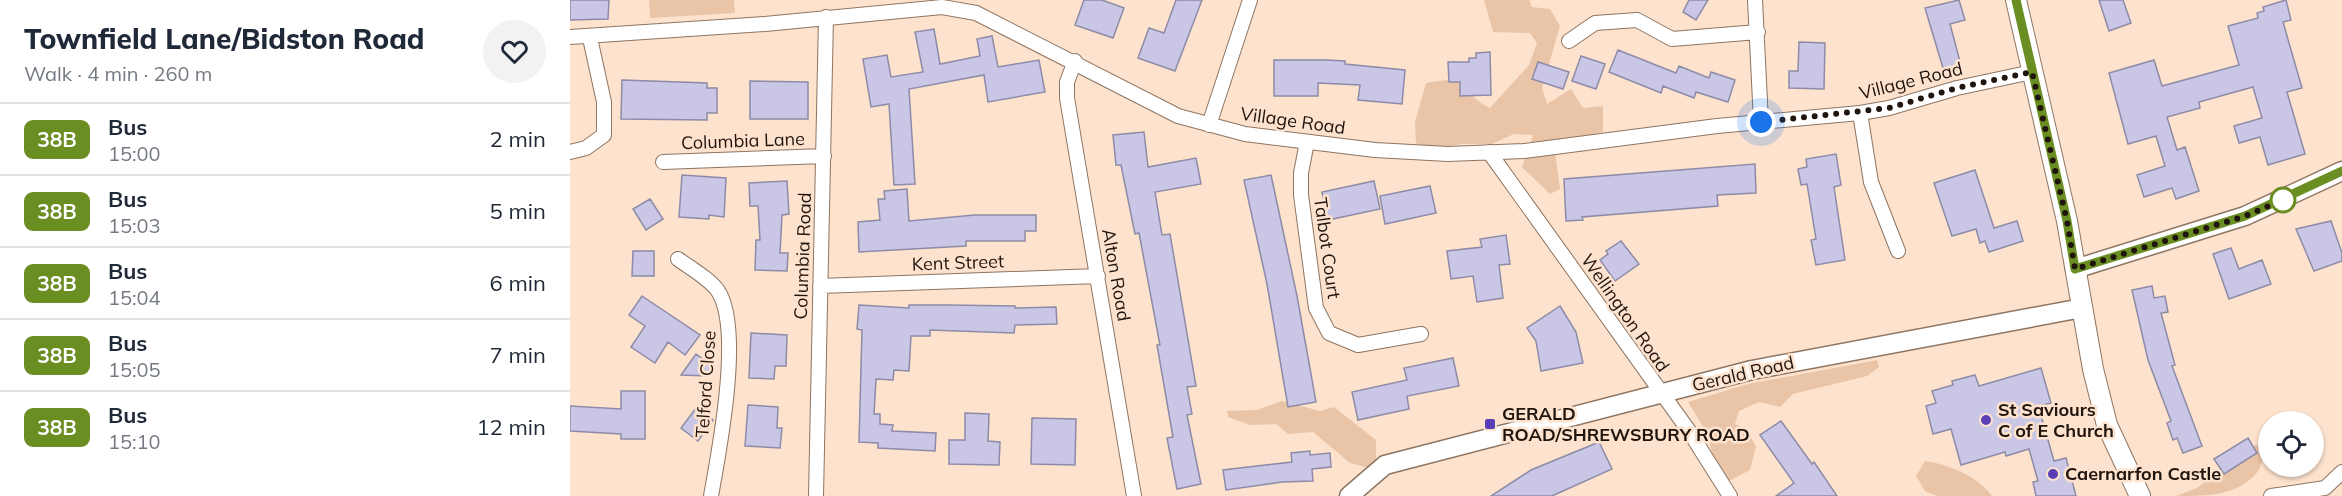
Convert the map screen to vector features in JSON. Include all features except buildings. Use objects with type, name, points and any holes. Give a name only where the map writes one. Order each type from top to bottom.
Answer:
[{"type":"main road","points":[[2016,0],[2067,221],[2093,369],[2107,425],[2140,496]]},
{"type":"street","points":[[1209,125],[1250,0]]},
{"type":"street","points":[[1755,0],[1761,122]]},
{"type":"street","name":"Village Road","points":[[570,37],[590,38],[826,17],[920,4],[976,13],[1075,61],[1112,84],[1178,116],[1209,125],[1245,134],[1307,142],[1448,154],[1524,151],[1761,122],[1860,113],[1889,108],[1957,88],[2032,72]]},
{"type":"street","name":"Columbia Road","points":[[816,496],[826,17]]},
{"type":"street","points":[[1569,41],[1595,24],[1637,20],[1672,39],[1758,32]]},
{"type":"street","points":[[570,152],[586,148],[604,135],[604,102],[590,38]]},
{"type":"street","name":"Alton Road","points":[[1075,61],[1067,82],[1068,98],[1134,496]]},
{"type":"street","points":[[1860,113],[1871,182],[1898,251]]},
{"type":"street","name":"Talbot Court","points":[[1307,142],[1301,173],[1300,195],[1316,308],[1329,333],[1358,345],[1421,334]]},
{"type":"street","name":"Wellington Road","points":[[1489,152],[1689,431],[1730,496]]},
{"type":"street","name":"Columbia Lane","points":[[663,162],[824,156]]},
{"type":"street","points":[[2075,269],[2245,216],[2342,171]]},
{"type":"street","name":"Telford Close","points":[[678,259],[718,290],[729,316],[726,416],[711,496]]},
{"type":"street","name":"Kent Street","points":[[820,285],[1098,276]]},
{"type":"street","name":"Gerald Road","points":[[1349,496],[1385,465],[1660,393],[1752,370],[2082,308]]},
{"type":"street","points":[[2271,496],[2325,488],[2342,472]]},
{"type":"shaded area","points":[[649,0],[734,0],[735,13],[650,18]]},
{"type":"shaded area","points":[[1484,0],[1529,0],[1532,7],[1550,9],[1560,26],[1542,88],[1547,104],[1571,89],[1583,108],[1603,106],[1603,132],[1580,138],[1555,153],[1560,189],[1550,194],[1522,167],[1533,135],[1514,134],[1492,144],[1461,144],[1431,150],[1416,143],[1415,122],[1426,83],[1442,80],[1460,82],[1472,95],[1490,108],[1529,65],[1537,43],[1530,33],[1493,32]]},
{"type":"shaded area","points":[[1877,360],[1879,367],[1867,376],[1793,394],[1780,407],[1759,402],[1739,411],[1735,424],[1744,428],[1756,446],[1750,470],[1729,481],[1714,461],[1707,433],[1688,402],[1748,384]]},
{"type":"shaded area","points":[[1282,401],[1320,411],[1334,407],[1376,440],[1376,459],[1370,468],[1350,463],[1313,432],[1288,434],[1276,424],[1250,425],[1228,417],[1227,411],[1257,410]]},
{"type":"shaded area","points":[[2258,444],[2258,470],[2247,482],[2220,493],[2176,496],[2197,488],[2206,481],[2220,481],[2222,464]]},
{"type":"shaded area","points":[[1925,461],[1962,472],[1979,483],[1992,496],[1937,496],[1925,491],[1916,476]]},
{"type":"bus line","name":"38B","points":[[2016,0],[2067,221],[2075,269],[2245,216],[2297,194],[2342,171]]},
{"type":"place","name":"St Saviours C of E Church","points":[[1986,420]]},
{"type":"place","name":"GERALD ROAD/SHREWSBURY ROAD","points":[[1490,424]]},
{"type":"place","name":"Caernarfon Castle","points":[[2053,474]]},
{"type":"route","points":[[1761,122],[1860,113],[1889,108],[1957,88],[2032,72],[2067,221],[2075,269],[2245,216],[2283,200]]}]
